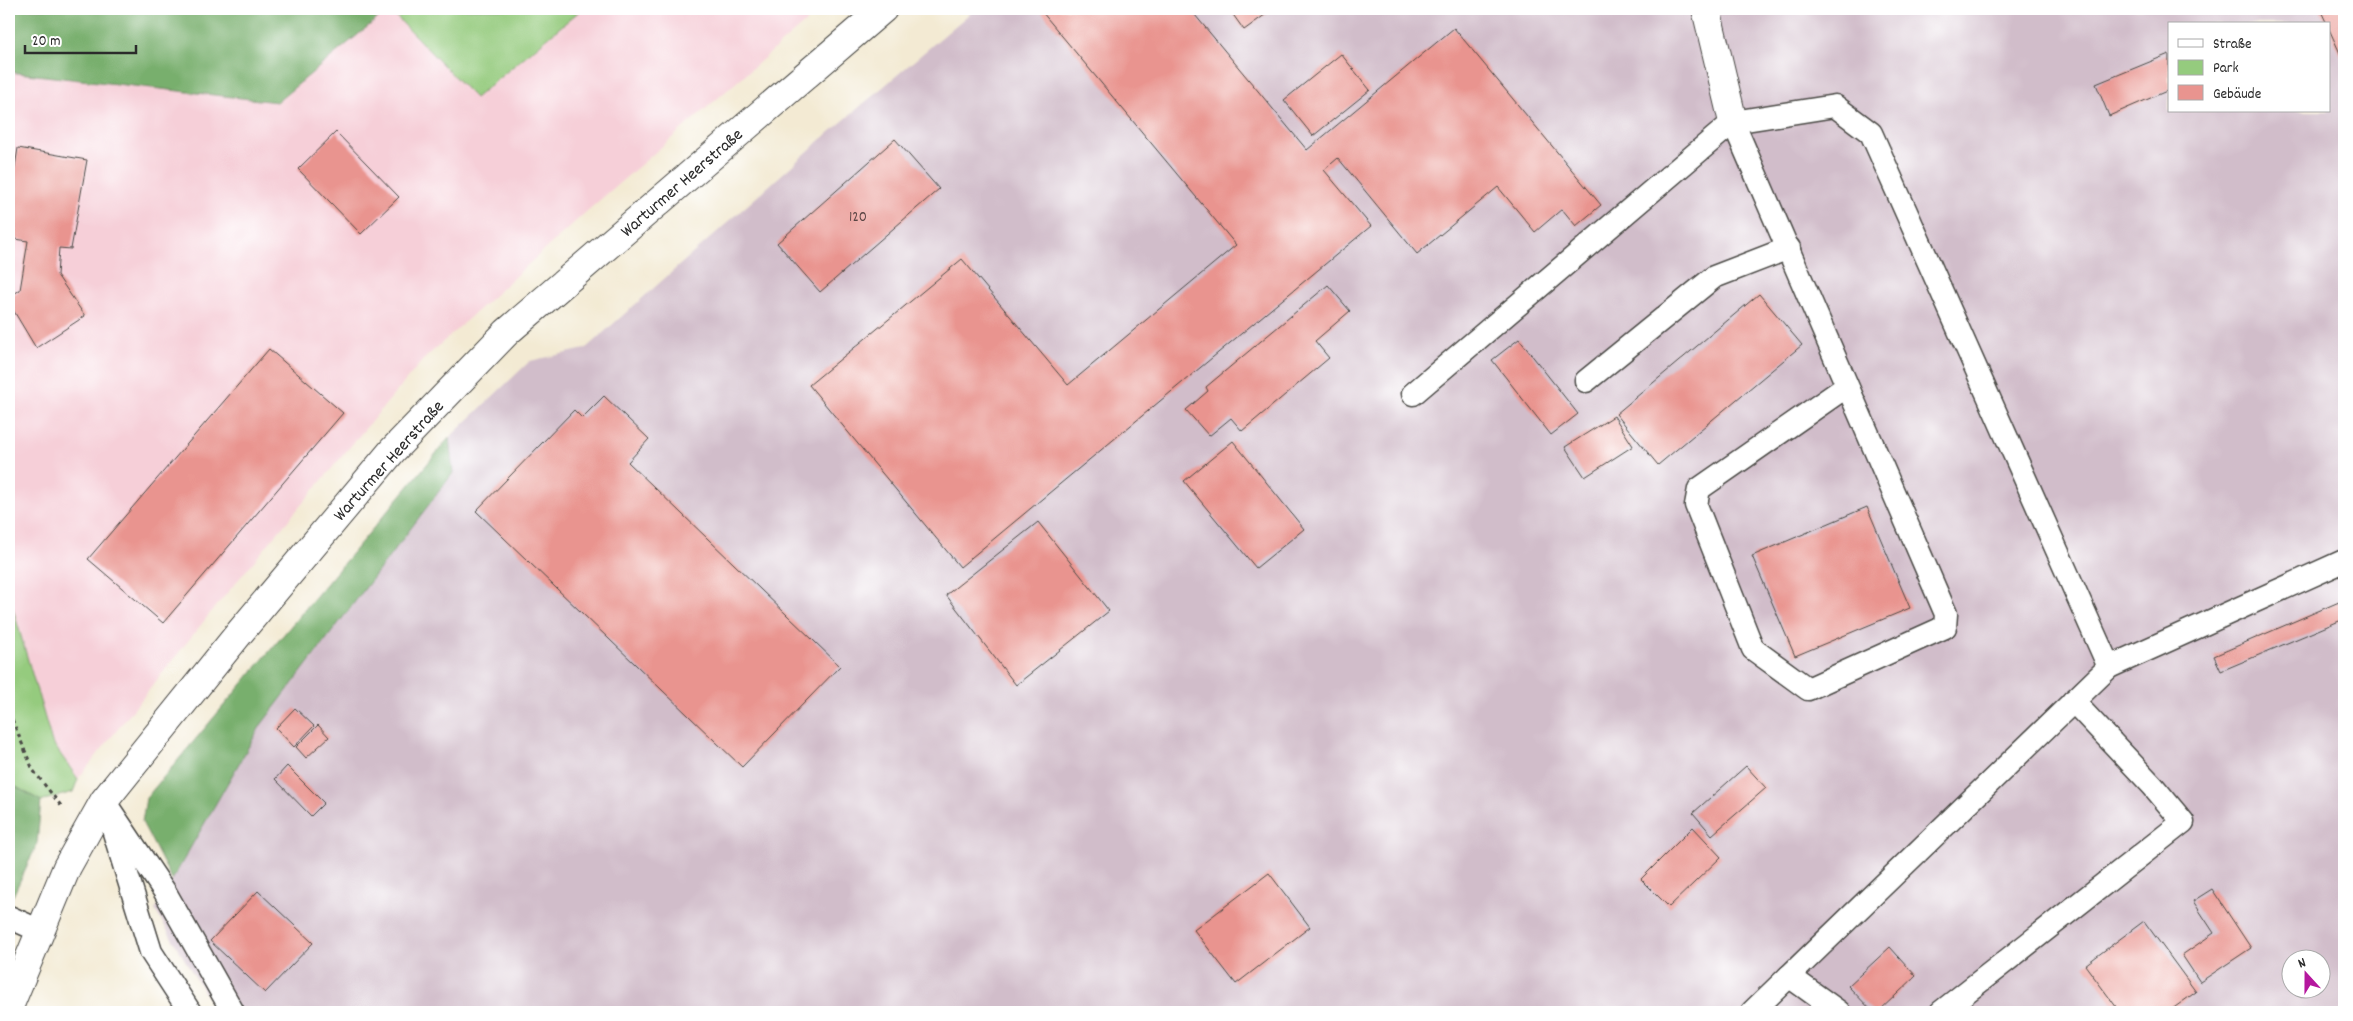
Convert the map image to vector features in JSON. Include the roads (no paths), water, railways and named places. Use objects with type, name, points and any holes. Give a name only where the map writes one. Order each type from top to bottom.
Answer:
[{"type":"street","name":"Warturmer Heerstraße","points":[[9,1007],[67,867],[104,801],[242,631],[393,450],[507,332],[883,9]]},
{"type":"street","points":[[1706,9],[1733,122]]},
{"type":"lane","points":[[1413,394],[1733,122],[1835,106],[1871,133],[2109,667]]},
{"type":"lane","points":[[1733,122],[1946,614],[1945,627],[1808,689],[1753,649],[1696,505],[1700,489],[1847,386]]},
{"type":"lane","points":[[1586,381],[1714,277],[1789,248]]},
{"type":"lane","points":[[1752,1012],[2109,667],[2344,561]]},
{"type":"lane","points":[[1941,1012],[2183,822],[2153,786],[2073,701]]},
{"type":"lane","points":[[104,801],[151,952],[190,1012]]},
{"type":"lane","points":[[104,801],[165,892],[233,1012]]},
{"type":"lane","points":[[9,917],[40,931]]},
{"type":"lane","points":[[1789,976],[1839,1012]]}]
